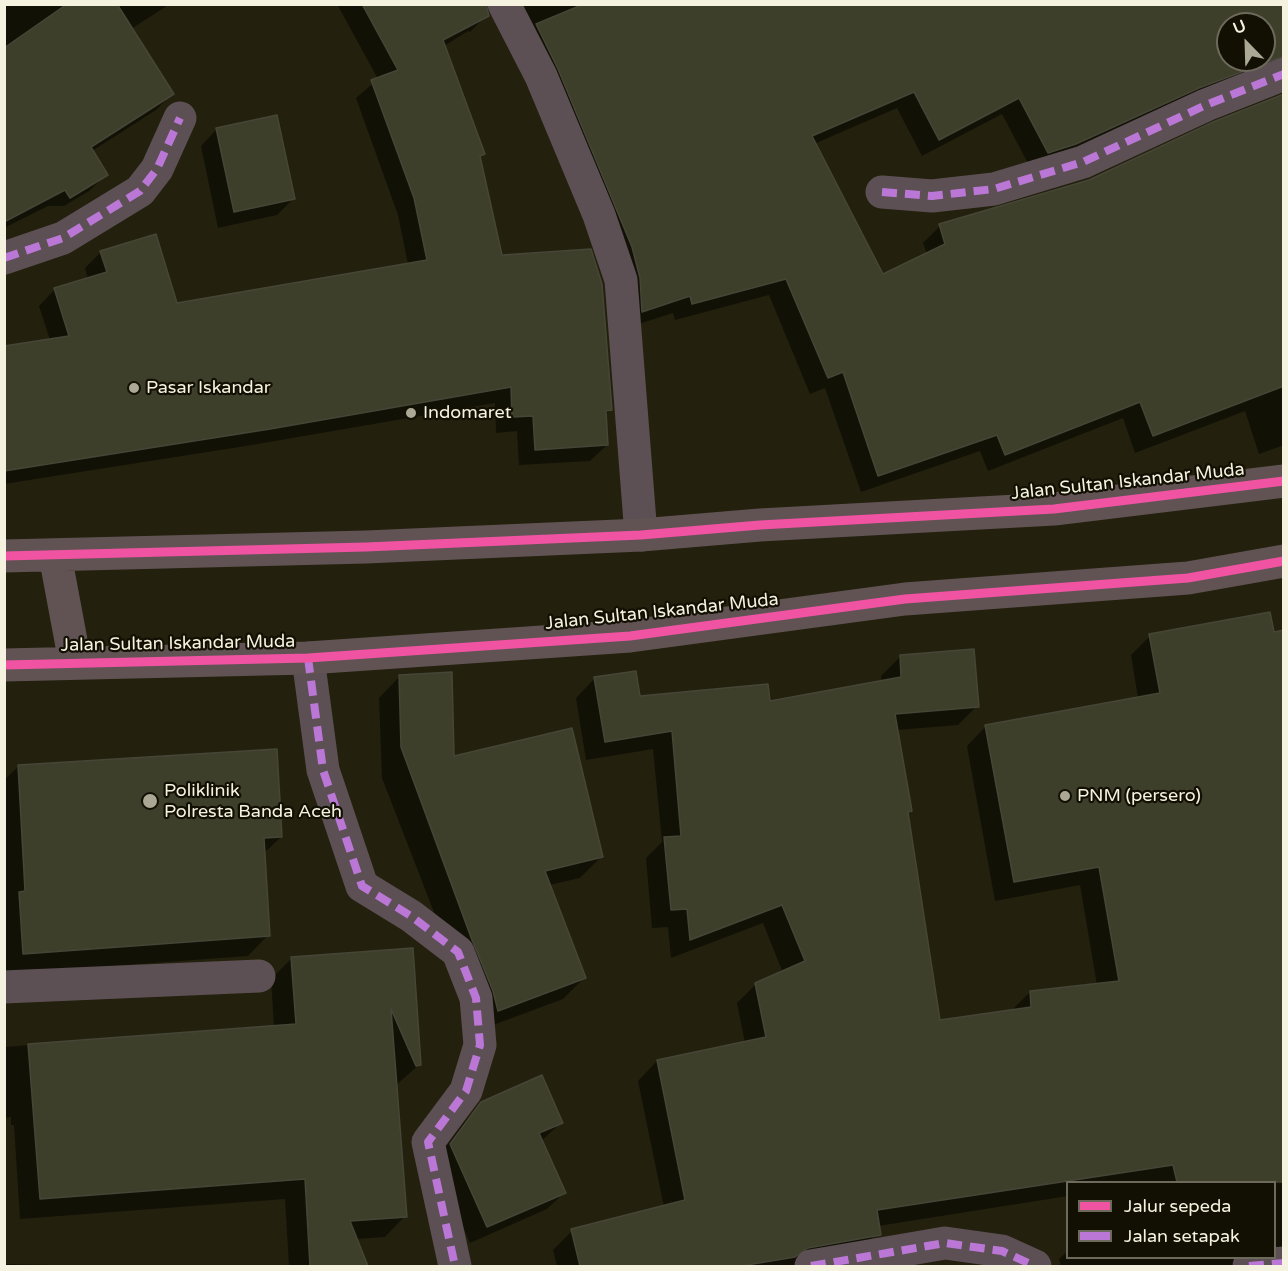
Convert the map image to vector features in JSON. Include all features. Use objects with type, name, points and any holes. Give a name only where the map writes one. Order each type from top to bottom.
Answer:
[{"type":"highway","name":"Jalan Sultan Iskandar Muda","points":[[4,556],[366,547],[641,535],[760,525],[1054,509],[1284,481]]},
{"type":"highway","points":[[55,555],[75,662]]},
{"type":"highway","name":"Jalan Sultan Iskandar Muda","points":[[4,665],[308,658],[630,636],[905,599],[1188,578],[1284,561]]},
{"type":"street","points":[[504,4],[541,76],[599,215],[621,280],[641,535]]},
{"type":"street","points":[[882,192],[932,196],[994,189],[1083,162],[1206,105],[1284,74]]},
{"type":"street","points":[[4,258],[63,238],[140,191],[157,169],[180,118]]},
{"type":"street","points":[[308,658],[322,770],[362,886],[411,916],[458,952],[476,998],[480,1045],[466,1091],[428,1142],[455,1266]]},
{"type":"street","points":[[4,987],[259,976]]},
{"type":"street","points":[[811,1266],[945,1243],[1002,1251],[1035,1266]]},
{"type":"street","points":[[1249,1266],[1284,1263]]},
{"type":"building","points":[[67,4],[117,4],[174,94],[91,147],[108,175],[70,198],[65,190],[4,222],[4,48]]},
{"type":"building","points":[[362,4],[486,4],[489,16],[443,40],[485,154],[480,156],[502,255],[591,249],[602,284],[612,410],[606,411],[608,445],[535,450],[533,416],[512,417],[511,387],[270,429],[4,471],[4,346],[69,336],[54,288],[107,272],[100,251],[156,234],[177,303],[427,260],[414,198],[371,80],[398,70]]},
{"type":"building","points":[[584,4],[1284,4],[1284,56],[1276,59],[1276,12],[1216,12],[1216,72],[1242,72],[1199,88],[1076,144],[1048,153],[1019,98],[939,140],[914,92],[812,136],[883,274],[945,244],[939,224],[1089,180],[1213,122],[1284,94],[1284,386],[1153,436],[1140,402],[1005,455],[997,435],[878,476],[843,372],[828,378],[786,279],[692,304],[690,296],[642,312],[640,278],[632,247],[558,69],[536,24]]},
{"type":"building","points":[[277,115],[295,199],[234,212],[216,128]]},
{"type":"building","points":[[1270,612],[1274,632],[1284,630],[1284,1182],[1177,1181],[1173,1165],[877,1210],[881,1235],[808,1248],[795,1257],[741,1266],[580,1266],[571,1229],[685,1200],[657,1060],[766,1037],[755,983],[805,961],[782,905],[690,940],[687,909],[671,910],[664,837],[681,836],[672,731],[605,742],[594,677],[636,671],[640,696],[768,684],[770,701],[901,677],[900,655],[974,649],[979,707],[895,714],[912,811],[908,812],[940,1020],[1031,1007],[1030,991],[1119,981],[1099,867],[1014,882],[985,725],[1160,693],[1149,634]]},
{"type":"building","points":[[452,672],[454,756],[572,728],[603,857],[545,871],[586,978],[498,1011],[493,991],[401,747],[399,675]]},
{"type":"building","points":[[277,749],[282,837],[264,838],[270,936],[23,954],[19,892],[25,891],[18,765]]},
{"type":"building","points":[[413,948],[421,1065],[416,1066],[391,1009],[407,1217],[350,1221],[368,1266],[310,1266],[305,1179],[40,1199],[28,1044],[296,1024],[291,957]]},
{"type":"building","points":[[542,1075],[563,1123],[539,1133],[566,1193],[487,1227],[450,1144],[481,1102]]},
{"type":"marked path","points":[[882,192],[932,196],[994,189],[1083,162],[1206,105],[1284,74]]},
{"type":"marked path","points":[[4,258],[63,238],[140,191],[157,169],[180,118]]},
{"type":"marked path","points":[[308,658],[323,770],[362,886],[411,916],[458,952],[476,998],[480,1045],[466,1091],[428,1142],[455,1266]]},
{"type":"marked path","points":[[811,1266],[945,1243],[1002,1251],[1035,1266]]},
{"type":"marked path","points":[[1249,1266],[1284,1263]]},
{"type":"cycle path","points":[[4,556],[366,547],[641,535],[760,525],[1054,509],[1284,481]]},
{"type":"cycle path","points":[[4,665],[308,658],[630,636],[905,599],[1188,578],[1284,561]]},
{"type":"place","name":"Pasar Iskandar","points":[[134,388]]},
{"type":"place","name":"Indomaret","points":[[411,413]]},
{"type":"place","name":"PNM (persero)","points":[[1065,796]]},
{"type":"place","name":"Poliklinik Polresta Banda Aceh","points":[[150,801]]}]
